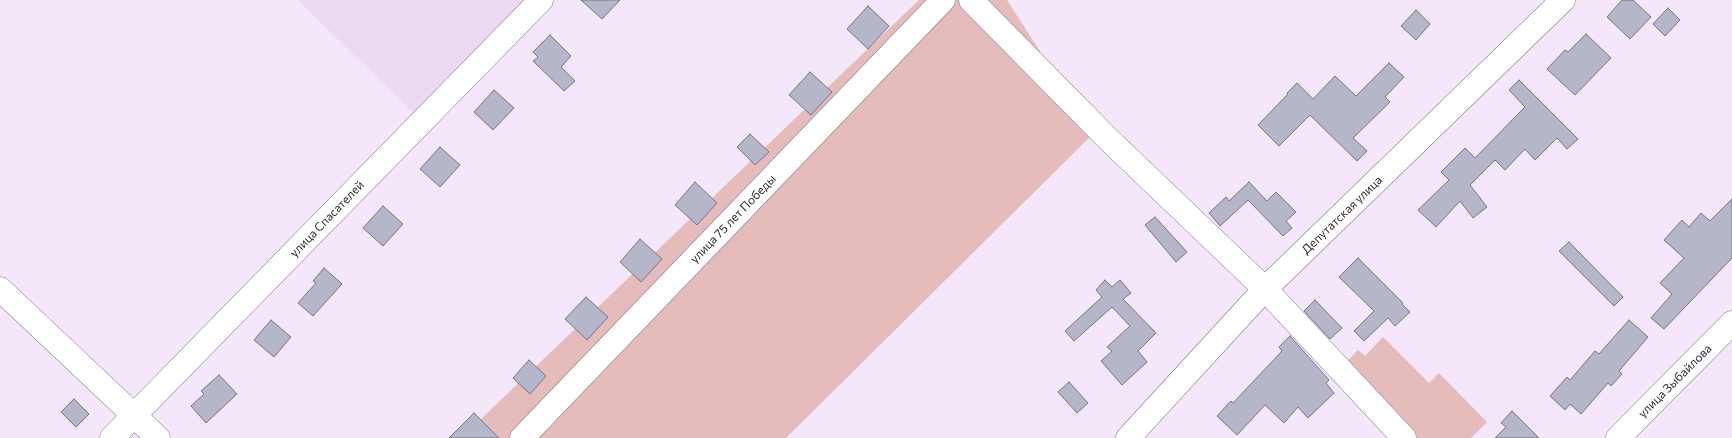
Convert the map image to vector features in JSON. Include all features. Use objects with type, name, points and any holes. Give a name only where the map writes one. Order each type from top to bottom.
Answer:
[{"type":"street","name":"улица Спасателей","points":[[112,438],[541,0]]},
{"type":"street","name":"улица 75 лет Победы","points":[[522,438],[943,0]]},
{"type":"street","points":[[971,0],[1107,138],[1265,290],[1404,438]]},
{"type":"street","name":"Депутатская улица","points":[[1128,438],[1265,290],[1563,0]]},
{"type":"street","points":[[0,289],[158,438]]},
{"type":"street","name":"улица Зыбайлова","points":[[1618,438],[1732,323]]},
{"type":"shaded area","points":[[298,0],[530,0],[416,116]]},
{"type":"shaded area","points":[[919,0],[1007,0],[1093,134],[786,438],[461,438]]},
{"type":"shaded area","points":[[1383,337],[1429,383],[1439,373],[1487,422],[1471,438],[1416,438],[1345,363],[1358,350],[1365,356]]},
{"type":"building","points":[[581,0],[620,0],[602,19]]},
{"type":"building","points":[[1622,0],[1633,0],[1651,17],[1630,39],[1607,17]]},
{"type":"building","points":[[868,6],[889,26],[868,49],[847,29]]},
{"type":"building","points":[[1668,8],[1680,20],[1665,36],[1653,24]]},
{"type":"building","points":[[1416,10],[1430,24],[1416,40],[1401,26]]},
{"type":"building","points":[[1586,34],[1611,58],[1575,95],[1547,69],[1565,50],[1568,52]]},
{"type":"building","points":[[550,35],[571,56],[561,67],[575,81],[564,91],[533,61],[538,57],[533,52]]},
{"type":"building","points":[[1389,63],[1404,77],[1385,97],[1390,102],[1353,138],[1367,151],[1357,161],[1310,115],[1279,146],[1258,125],[1297,83],[1313,99],[1335,76],[1356,96]]},
{"type":"building","points":[[810,72],[832,92],[811,115],[789,95]]},
{"type":"building","points":[[1519,80],[1578,139],[1567,149],[1557,138],[1535,160],[1525,149],[1505,170],[1495,160],[1470,185],[1487,207],[1473,218],[1460,201],[1436,227],[1418,210],[1449,180],[1441,172],[1465,148],[1475,158],[1525,107],[1509,90]]},
{"type":"building","points":[[494,90],[514,108],[493,130],[474,112]]},
{"type":"building","points":[[750,134],[769,152],[755,165],[737,147]]},
{"type":"building","points":[[440,147],[460,165],[440,187],[420,169]]},
{"type":"building","points":[[695,182],[717,203],[697,225],[675,205]]},
{"type":"building","points":[[1249,182],[1267,201],[1276,192],[1296,212],[1286,221],[1292,228],[1283,236],[1248,200],[1220,226],[1209,213],[1226,197],[1229,201]]},
{"type":"building","points":[[1732,199],[1732,258],[1664,329],[1651,318],[1672,294],[1660,283],[1684,258],[1664,240],[1682,220],[1689,227],[1701,213],[1710,221]]},
{"type":"building","points":[[383,206],[403,224],[383,246],[363,228]]},
{"type":"building","points":[[1155,217],[1187,252],[1176,262],[1145,225]]},
{"type":"building","points":[[640,239],[662,259],[641,282],[620,262]]},
{"type":"building","points":[[1569,242],[1623,297],[1614,306],[1559,251]]},
{"type":"building","points":[[1358,258],[1410,312],[1395,326],[1388,318],[1364,341],[1354,331],[1374,311],[1339,277]]},
{"type":"building","points":[[324,268],[342,284],[313,316],[298,303],[316,283],[313,281]]},
{"type":"building","points":[[1105,280],[1112,287],[1120,280],[1131,293],[1123,299],[1156,333],[1138,351],[1147,362],[1122,385],[1101,361],[1112,351],[1107,347],[1130,326],[1112,307],[1074,341],[1065,331],[1102,297],[1096,290]]},
{"type":"building","points":[[586,297],[608,317],[587,340],[565,319]]},
{"type":"building","points":[[1315,300],[1342,328],[1330,339],[1304,311]]},
{"type":"building","points":[[271,320],[291,337],[274,357],[254,340]]},
{"type":"building","points":[[1629,320],[1648,337],[1619,371],[1622,374],[1611,386],[1608,383],[1581,414],[1570,404],[1565,410],[1550,396],[1567,377],[1570,380],[1595,351],[1599,354]]},
{"type":"building","points":[[1290,336],[1329,380],[1326,383],[1334,393],[1308,418],[1298,407],[1284,423],[1265,405],[1237,435],[1217,416],[1231,401],[1233,403],[1282,351],[1279,347]]},
{"type":"building","points":[[529,360],[546,376],[530,394],[513,378]]},
{"type":"building","points":[[219,375],[237,394],[206,423],[191,406],[204,394],[201,391]]},
{"type":"building","points":[[1069,382],[1088,403],[1077,413],[1058,392]]},
{"type":"building","points":[[74,399],[89,414],[76,427],[61,412]]},
{"type":"building","points":[[1512,411],[1539,438],[1495,438],[1506,427],[1501,423]]},
{"type":"building","points":[[474,413],[499,438],[449,438]]}]
